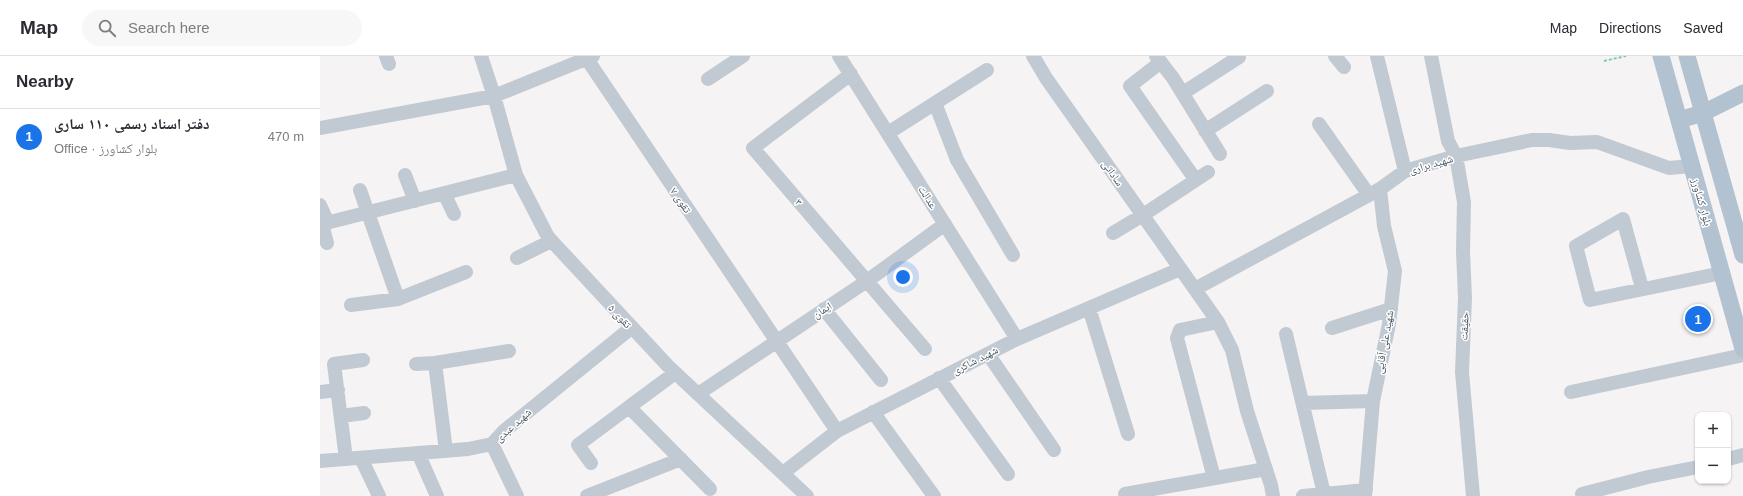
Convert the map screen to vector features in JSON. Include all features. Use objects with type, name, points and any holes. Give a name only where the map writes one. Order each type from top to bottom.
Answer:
[{"type":"main road","name":"بلوار کشاورز","points":[[1661,56],[1743,349]]},
{"type":"main road","points":[[1687,56],[1740,232],[1743,255]]},
{"type":"main road","points":[[1679,120],[1703,113],[1743,93]]},
{"type":"street","name":"تقوی ۵","points":[[481,56],[516,175],[551,241],[631,328],[675,373],[807,496]]},
{"type":"street","points":[[708,79],[743,56]]},
{"type":"street","name":"ساداتی","points":[[1033,56],[1046,78],[1218,322],[1232,350],[1247,411],[1266,468],[1273,496]]},
{"type":"street","points":[[1334,56],[1344,68]]},
{"type":"street","points":[[1377,56],[1405,171]]},
{"type":"street","name":"حقیقت","points":[[1431,56],[1448,141],[1456,156],[1464,202],[1463,251],[1465,298],[1462,372],[1473,496]]},
{"type":"street","points":[[320,128],[494,96],[588,57]]},
{"type":"street","name":"تقوی ۷","points":[[588,57],[837,431]]},
{"type":"street","points":[[1182,93],[1238,57]]},
{"type":"street","name":"عدالت","points":[[845,58],[850,74],[1017,339]]},
{"type":"street","points":[[1195,179],[1130,86],[1158,59],[1182,93],[1220,154]]},
{"type":"street","points":[[888,133],[987,70]]},
{"type":"street","name":"۳","points":[[850,74],[753,148],[925,349]]},
{"type":"street","points":[[1206,131],[1266,91]]},
{"type":"street","points":[[935,103],[957,160],[1013,255]]},
{"type":"street","points":[[1319,124],[1374,192]]},
{"type":"street","name":"شهید براری","points":[[1195,289],[1374,192],[1405,171],[1456,156],[1532,140],[1549,140],[1570,143],[1597,142],[1669,168],[1692,166]]},
{"type":"street","points":[[1113,233],[1208,172]]},
{"type":"street","points":[[405,175],[415,201]]},
{"type":"street","points":[[325,224],[516,175]]},
{"type":"street","points":[[360,190],[398,299]]},
{"type":"street","name":"شهید علی آقایی","points":[[1365,493],[1373,401],[1391,309],[1395,271],[1374,192]]},
{"type":"street","points":[[444,193],[454,214]]},
{"type":"street","points":[[320,205],[328,243]]},
{"type":"street","points":[[1642,288],[1623,219],[1576,246],[1590,300],[1642,288],[1722,273]]},
{"type":"street","name":"ایمان","points":[[698,394],[867,281],[945,224]]},
{"type":"street","points":[[517,258],[551,241]]},
{"type":"street","name":"شهید شاکری","points":[[783,473],[837,431],[939,378],[1017,339],[1180,269]]},
{"type":"street","points":[[351,305],[398,299],[466,272]]},
{"type":"street","points":[[1089,308],[1128,434]]},
{"type":"street","points":[[824,309],[881,380]]},
{"type":"street","points":[[1332,328],[1391,309]]},
{"type":"street","points":[[1214,478],[1177,338],[1180,330],[1218,322]]},
{"type":"street","name":"شهید عبدی","points":[[320,461],[468,449],[492,444],[504,431],[631,328]]},
{"type":"street","points":[[1286,334],[1324,494]]},
{"type":"street","points":[[416,364],[435,363],[509,351]]},
{"type":"street","points":[[988,354],[1054,450]]},
{"type":"street","points":[[1572,392],[1743,356]]},
{"type":"street","points":[[346,459],[334,364],[363,360]]},
{"type":"street","points":[[435,363],[446,451]]},
{"type":"street","points":[[591,463],[578,445],[675,373]]},
{"type":"street","points":[[939,378],[1008,474]]},
{"type":"street","points":[[320,392],[338,390]]},
{"type":"street","points":[[1302,403],[1373,401]]},
{"type":"street","points":[[629,407],[710,489]]},
{"type":"street","points":[[873,412],[934,496]]},
{"type":"street","points":[[341,416],[364,413]]},
{"type":"street","points":[[492,444],[517,496]]},
{"type":"street","points":[[418,453],[437,496]]},
{"type":"street","points":[[1731,458],[1743,455]]},
{"type":"street","points":[[361,458],[379,496]]},
{"type":"street","points":[[591,495],[681,459]]},
{"type":"street","points":[[1125,494],[1266,468]]},
{"type":"street","points":[[1582,494],[1648,476],[1695,468]]},
{"type":"street","points":[[1303,496],[1365,493]]},
{"type":"path","points":[[1604,61],[1626,56]]},
{"type":"place","name":"دفتر اسناد رسمی ۱۱۰ ساری","points":[[1698,319]]}]
